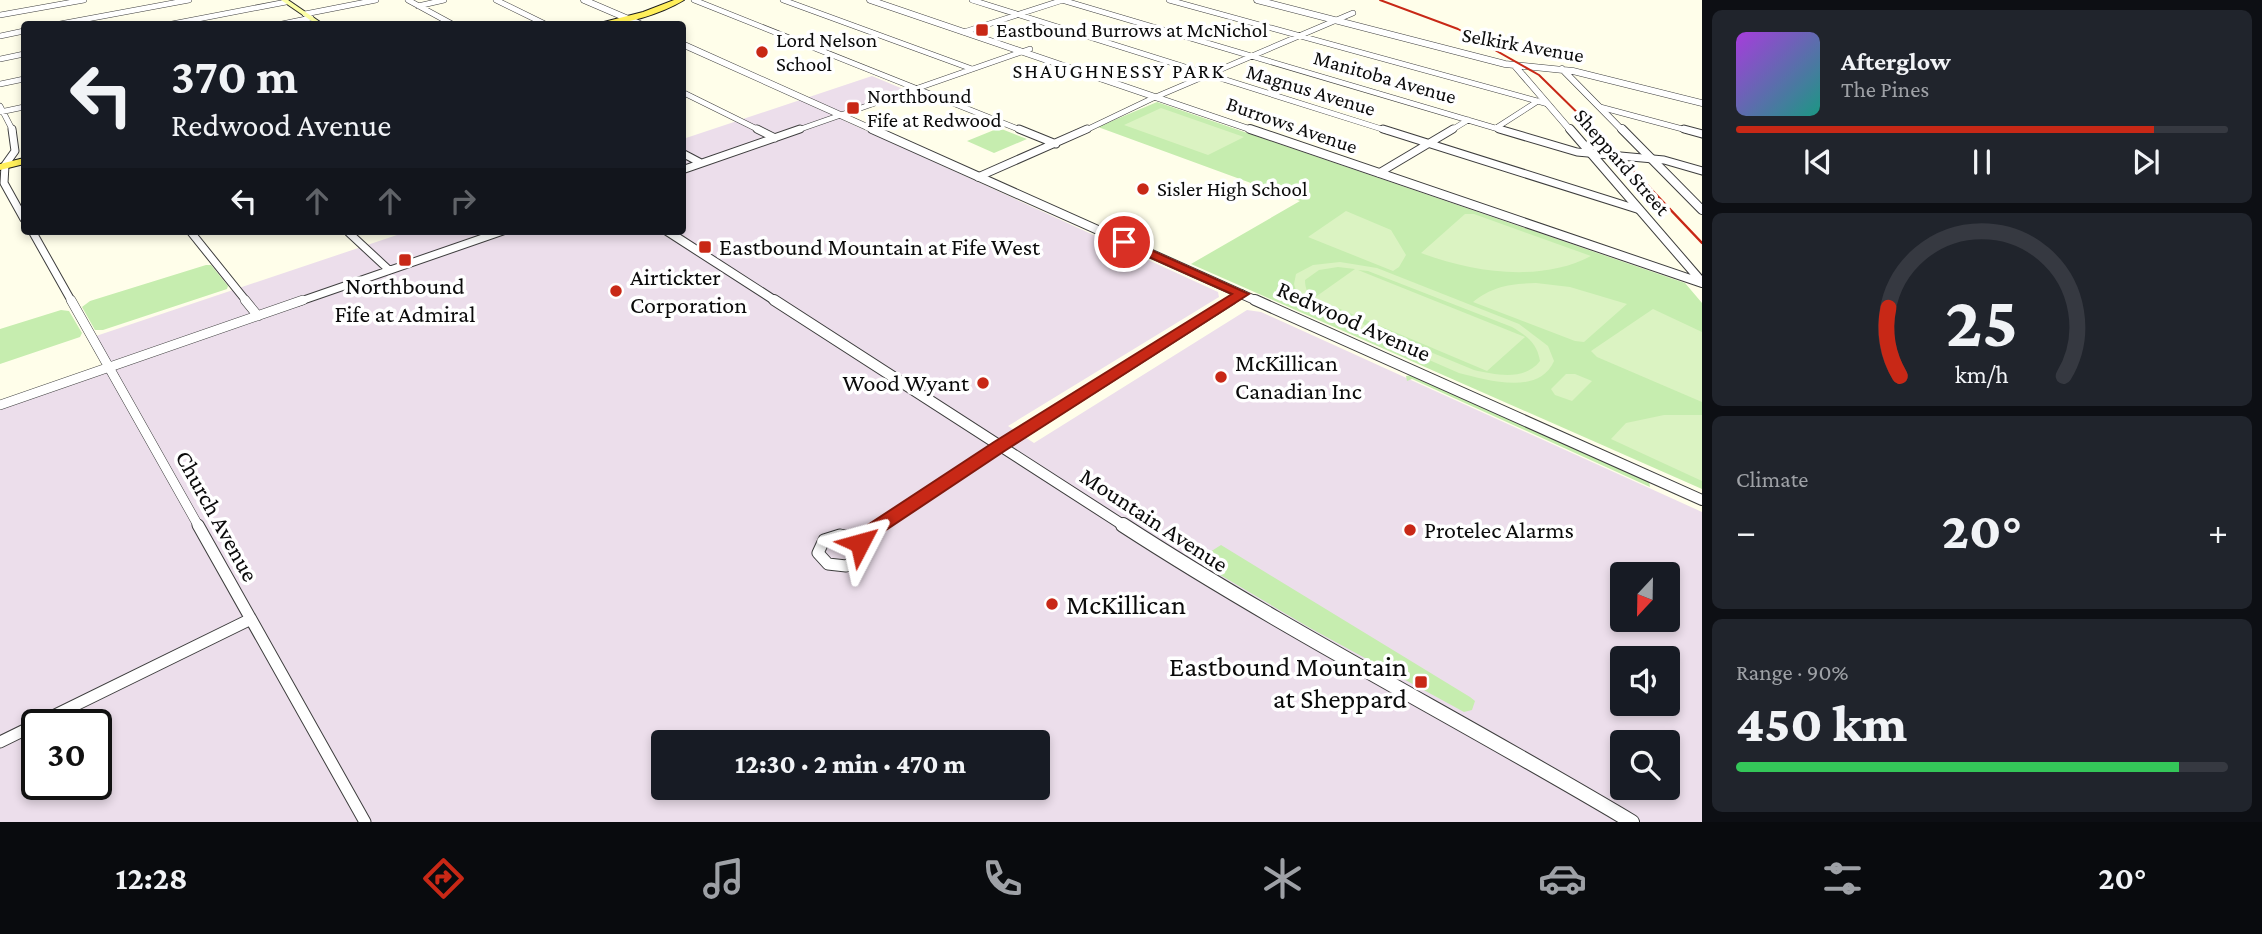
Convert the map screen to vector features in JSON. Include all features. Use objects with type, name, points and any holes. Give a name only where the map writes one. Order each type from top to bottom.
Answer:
[{"type":"main road","points":[[632,21],[680,0]]},
{"type":"main road","points":[[634,21],[664,13],[694,0]]},
{"type":"main road","points":[[285,1],[315,21]]},
{"type":"main road","points":[[2,164],[21,158]]},
{"type":"street","points":[[0,15],[85,0]]},
{"type":"street","points":[[76,21],[189,0]]},
{"type":"street","points":[[293,21],[376,0]]},
{"type":"street","points":[[408,0],[446,21]]},
{"type":"street","points":[[418,6],[443,0]]},
{"type":"street","points":[[496,0],[539,21]]},
{"type":"street","points":[[584,0],[628,21]]},
{"type":"street","points":[[694,0],[1056,144]]},
{"type":"street","points":[[783,0],[972,69]]},
{"type":"street","name":"Burrows Avenue","points":[[870,0],[1383,171],[1702,283]]},
{"type":"street","name":"Burrows Avenue","points":[[886,0],[1026,50]]},
{"type":"street","name":"Magnus Avenue","points":[[972,0],[1640,210]]},
{"type":"street","points":[[964,32],[1062,0]]},
{"type":"street","name":"Manitoba Avenue","points":[[1062,0],[1589,153],[1652,159],[1702,171]]},
{"type":"street","points":[[1169,0],[1548,104]]},
{"type":"street","name":"Selkirk Avenue","points":[[1257,0],[1515,66],[1562,69],[1702,103]]},
{"type":"street","points":[[187,21],[285,1]]},
{"type":"street","points":[[978,177],[1056,144],[1159,95],[1353,13]]},
{"type":"street","points":[[0,36],[21,32]]},
{"type":"street","name":"Redwood Avenue","points":[[686,46],[1702,500]]},
{"type":"street","points":[[686,169],[1026,50]]},
{"type":"street","points":[[0,59],[21,55]]},
{"type":"street","name":"Sheppard Street","points":[[1515,66],[1698,274],[1702,283]]},
{"type":"street","points":[[1562,69],[1702,210]]},
{"type":"street","points":[[0,84],[21,80]]},
{"type":"street","points":[[686,94],[775,138]]},
{"type":"street","points":[[1496,128],[1538,101]]},
{"type":"street","points":[[21,107],[1,110],[17,140],[21,158]]},
{"type":"street","points":[[1600,107],[1702,134]]},
{"type":"street","points":[[1383,171],[1468,120]]},
{"type":"street","points":[[686,155],[701,163]]},
{"type":"street","points":[[2,164],[4,183],[21,214]]},
{"type":"street","name":"Burrows Avenue","points":[[1383,171],[1698,274]]},
{"type":"street","name":"Church Avenue","points":[[34,235],[365,822]]},
{"type":"street","points":[[193,235],[258,316]]},
{"type":"street","points":[[351,235],[389,270]]},
{"type":"street","points":[[0,405],[491,235]]},
{"type":"street","name":"Mountain Avenue","points":[[673,235],[1222,589],[1496,741],[1632,822]]},
{"type":"street","points":[[858,540],[1000,446],[1242,294]]},
{"type":"street","points":[[0,742],[251,620]]},
{"type":"shaded area","points":[[872,76],[908,91],[838,116],[1218,292],[1219,297],[1008,426],[1034,443],[1247,310],[1261,312],[1702,512],[1702,822],[0,822],[0,409],[114,369],[96,336],[397,235],[686,235],[686,138]]},
{"type":"green space","points":[[1157,102],[1685,283],[1702,303],[1702,489],[1191,264],[1300,201],[1098,127]]},
{"type":"green space","points":[[1161,108],[1244,137],[1208,155],[1124,125]]},
{"type":"green space","points":[[999,128],[1027,139],[994,153],[967,141]]},
{"type":"green space","points":[[1346,211],[1391,230],[1406,255],[1399,267],[1393,271],[1308,237]]},
{"type":"green space","points":[[1465,214],[1474,214],[1591,256],[1550,270],[1506,272],[1462,265],[1421,253]]},
{"type":"green space","points":[[1340,262],[1377,268],[1519,324],[1548,346],[1554,361],[1547,372],[1537,379],[1525,382],[1497,382],[1459,373],[1289,299],[1294,295],[1298,297],[1294,284],[1296,274],[1313,265]],"holes":[[[1338,267],[1355,269],[1314,298],[1487,371],[1525,337],[1358,270],[1368,271],[1512,327],[1531,341],[1540,361],[1526,372],[1518,374],[1501,375],[1474,370],[1331,311],[1317,303],[1307,291],[1305,280],[1319,270]]]},
{"type":"green space","points":[[211,265],[228,286],[227,289],[103,330],[95,330],[82,307],[90,301]]},
{"type":"green space","points":[[1536,283],[1570,287],[1627,304],[1584,342],[1575,341],[1473,302],[1502,287]]},
{"type":"green space","points":[[1653,309],[1702,332],[1702,402],[1597,357],[1591,351]]},
{"type":"green space","points":[[61,310],[69,311],[82,333],[80,337],[0,364],[0,329]]},
{"type":"green space","points":[[1566,374],[1575,374],[1592,381],[1572,401],[1555,395],[1551,389]]},
{"type":"green space","points":[[1412,375],[1649,481],[1650,487],[1412,379],[1407,381],[1406,376]]},
{"type":"green space","points":[[1664,415],[1702,415],[1702,481],[1611,439],[1626,423]]},
{"type":"green space","points":[[1221,545],[1470,697],[1475,701],[1472,710],[1464,712],[1310,628],[1205,566],[1202,557]]},
{"type":"railway","points":[[1380,0],[1458,29],[1539,75],[1594,130]]},
{"type":"railway","points":[[1594,130],[1702,243]]},
{"type":"place","name":"Eastbound Burrows at McNichol","points":[[982,30]]},
{"type":"place","name":"Lord Nelson School","points":[[762,52]]},
{"type":"place","name":"Northbound Fife at Redwood","points":[[853,108]]},
{"type":"place","name":"Sisler High School","points":[[1143,189]]},
{"type":"place","name":"Eastbound Mountain at Fife West","points":[[705,247]]},
{"type":"place","name":"Northbound Fife at Admiral","points":[[405,260]]},
{"type":"place","name":"Airtickter Corporation","points":[[616,291]]},
{"type":"place","name":"McKillican Canadian Inc","points":[[1221,377]]},
{"type":"place","name":"Wood Wyant","points":[[983,383]]},
{"type":"place","name":"Protelec Alarms","points":[[1410,530]]},
{"type":"place","name":"McKillican","points":[[1052,604]]},
{"type":"place","name":"Eastbound Mountain at Sheppard","points":[[1421,682]]},
{"type":"district","name":"SHAUGHNESSY PARK","points":[[1119,71]]},
{"type":"route","points":[[860,543],[858,540],[1000,446],[1242,294],[1124,242]]}]
